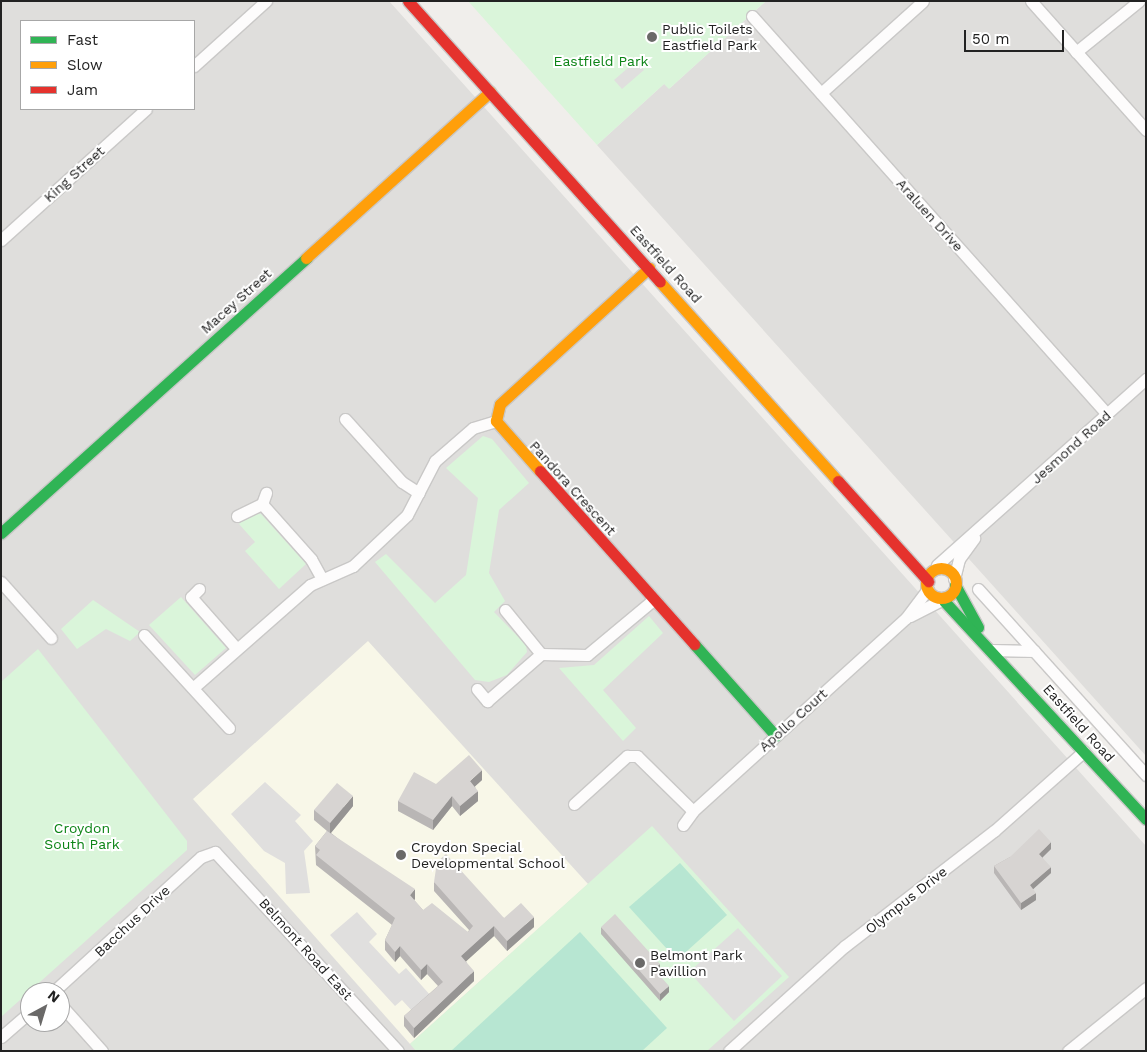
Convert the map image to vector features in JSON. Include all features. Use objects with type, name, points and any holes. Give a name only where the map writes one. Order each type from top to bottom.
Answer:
[{"type":"street","points":[[195,65],[266,1]]},
{"type":"street","name":"Eastfield Road","points":[[408,1],[901,547],[942,601],[991,648],[1146,820]]},
{"type":"street","points":[[821,93],[923,1]]},
{"type":"street","points":[[1031,1],[1146,130]]},
{"type":"street","points":[[1076,52],[1139,1]]},
{"type":"street","name":"Araluen Drive","points":[[752,16],[1107,414]]},
{"type":"street","name":"Macey Street","points":[[1,533],[490,92]]},
{"type":"street","name":"King Street","points":[[1,240],[145,110]]},
{"type":"street","points":[[194,687],[236,648],[322,579],[353,566],[407,515],[435,461],[473,428],[496,421],[500,404],[649,268]]},
{"type":"street","name":"Jesmond Road","points":[[937,565],[996,515],[1146,380]]},
{"type":"street","points":[[345,419],[402,482],[419,493]]},
{"type":"street","name":"Pandora Crescent","points":[[496,421],[653,600],[776,736]]},
{"type":"street","points":[[237,516],[264,499],[311,559],[322,579]]},
{"type":"street","name":"Jesmond Road","points":[[954,582],[966,547],[996,515]]},
{"type":"street","name":"Eastfield Road","points":[[901,547],[945,567],[991,648]]},
{"type":"street","points":[[928,585],[937,565]]},
{"type":"street","points":[[1,582],[51,638]]},
{"type":"street","points":[[942,601],[954,582]]},
{"type":"street","name":"Apollo Court","points":[[683,825],[693,811],[906,618],[928,585]]},
{"type":"street","points":[[199,589],[191,597],[236,648]]},
{"type":"street","points":[[978,589],[1146,774]]},
{"type":"street","points":[[477,689],[487,701],[540,654],[587,655],[653,600]]},
{"type":"street","name":"Apollo Court","points":[[906,618],[942,601]]},
{"type":"street","points":[[505,608],[540,654]]},
{"type":"street","points":[[144,636],[194,687],[229,728]]},
{"type":"street","points":[[991,648],[1034,651]]},
{"type":"street","name":"Olympus Drive","points":[[729,1051],[845,946],[994,831],[1084,751]]},
{"type":"street","points":[[574,804],[628,756],[637,756],[693,811]]},
{"type":"street","name":"Bacchus Drive","points":[[64,982],[212,852]]},
{"type":"street","name":"Belmont Road East","points":[[212,852],[218,853],[398,1051]]},
{"type":"street","points":[[1068,1051],[1146,988]]},
{"type":"street","points":[[70,1015],[102,1051]]},
{"type":"street","points":[[1,1037],[20,1021]]},
{"type":"shaded area","points":[[1,1],[389,1],[1146,846],[1146,1051],[1,1051]]},
{"type":"shaded area","points":[[766,1],[1146,1],[1146,756],[597,145],[665,83],[670,88]]},
{"type":"shaded area","points":[[636,61],[644,70],[622,89],[614,80]]},
{"type":"shaded area","name":"Croydon Special Developmental School","points":[[368,641],[588,884],[410,1044],[193,799]]},
{"type":"shaded area","points":[[265,782],[301,815],[295,821],[313,841],[304,851],[310,893],[286,894],[285,863],[264,851],[231,814]]},
{"type":"shaded area","points":[[357,912],[377,934],[369,942],[399,974],[406,968],[431,996],[413,1012],[402,1000],[395,1006],[330,935]]},
{"type":"shaded area","points":[[738,928],[782,976],[734,1021],[689,972]]},
{"type":"green space","name":"Eastfield Park","points":[[468,1],[766,1],[669,89],[664,84],[597,145]]},
{"type":"green space","points":[[483,436],[492,439],[529,483],[499,510],[489,573],[505,601],[494,612],[526,645],[527,652],[507,675],[489,682],[475,680],[375,562],[386,554],[435,603],[466,575],[478,498],[446,468]]},
{"type":"green space","points":[[251,512],[261,514],[306,564],[279,589],[245,551],[255,542],[239,524]]},
{"type":"green space","points":[[181,597],[226,648],[195,675],[149,625]]},
{"type":"green space","points":[[93,600],[140,632],[130,641],[106,629],[77,649],[61,629]]},
{"type":"green space","points":[[649,616],[663,633],[603,690],[636,728],[623,741],[559,668],[594,665]]},
{"type":"green space","name":"Croydon South Park","points":[[38,649],[187,841],[187,850],[40,982],[20,982],[20,1000],[1,1017],[1,682]]},
{"type":"green space","points":[[652,826],[789,977],[707,1051],[416,1051],[410,1044]]},
{"type":"green space","points":[[680,863],[727,915],[677,960],[629,907]]},
{"type":"green space","points":[[580,932],[667,1028],[642,1051],[451,1051]]},
{"type":"building","points":[[469,755],[482,770],[470,781],[478,791],[460,806],[452,796],[433,820],[398,801],[414,772],[436,784]]},
{"type":"building","points":[[337,783],[353,796],[330,823],[314,810]]},
{"type":"building","points":[[1039,829],[1051,842],[1039,854],[1051,867],[1030,885],[1036,893],[1021,903],[994,866],[1010,857]]},
{"type":"building","points":[[327,831],[415,889],[410,895],[423,910],[432,903],[468,932],[473,926],[434,882],[437,862],[446,854],[504,918],[521,903],[534,917],[507,941],[494,926],[461,956],[474,971],[414,1028],[404,1016],[443,982],[427,964],[421,970],[400,946],[395,952],[385,940],[395,918],[316,855],[320,850],[315,846]]},
{"type":"building","points":[[615,914],[660,964],[654,969],[669,986],[660,994],[601,927]]},
{"type":"traffic: fast","points":[[1,533],[306,258]]},
{"type":"traffic: fast","points":[[955,585],[978,627]]},
{"type":"traffic: fast","points":[[944,601],[1146,819]]},
{"type":"traffic: fast","points":[[694,644],[776,736]]},
{"type":"traffic: slow","points":[[306,258],[490,92]]},
{"type":"traffic: slow","points":[[540,471],[496,421],[500,404],[649,268]]},
{"type":"traffic: slow","points":[[660,282],[838,481]]},
{"type":"traffic: slow","points":[[941,568],[952,572],[956,583],[952,594],[941,598],[930,594],[926,583],[930,572],[941,568]]},
{"type":"traffic: jam","points":[[408,1],[660,282]]},
{"type":"traffic: jam","points":[[540,471],[694,644]]},
{"type":"traffic: jam","points":[[838,481],[928,581]]},
{"type":"place","name":"Public Toilets Eastfield Park","points":[[652,37]]},
{"type":"place","name":"Croydon Special Developmental School","points":[[401,855]]},
{"type":"place","name":"Belmont Park Pavillion","points":[[640,963]]}]
